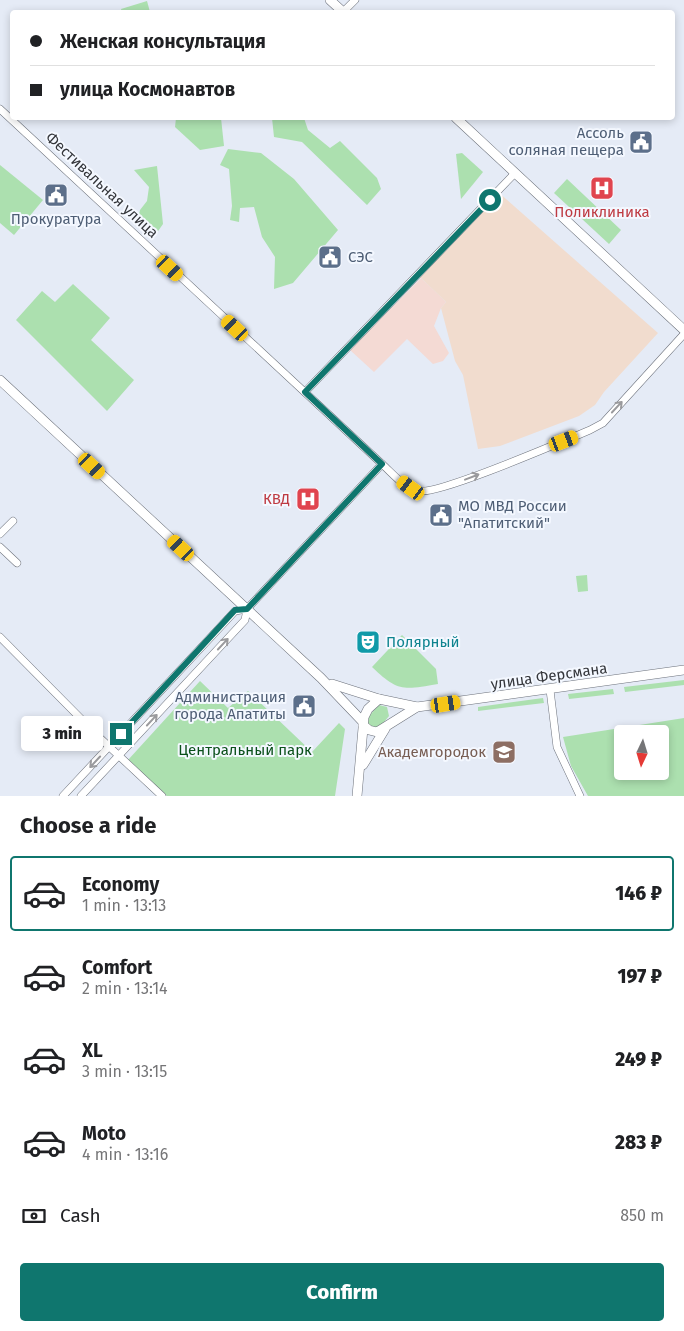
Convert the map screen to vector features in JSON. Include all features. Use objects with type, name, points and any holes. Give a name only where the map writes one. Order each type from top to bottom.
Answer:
[{"type":"street","points":[[330,0],[341,10]]},
{"type":"street","points":[[345,10],[355,0]]},
{"type":"street","name":"Фестивальная улица","points":[[0,109],[10,118]]},
{"type":"street","name":"Фестивальная улица","points":[[12,120],[382,464],[411,488],[425,492],[461,481],[596,426],[603,422],[684,334]]},
{"type":"street","points":[[458,120],[684,330]]},
{"type":"street","points":[[305,392],[515,173]]},
{"type":"street","points":[[0,380],[321,678],[369,730],[377,732],[386,728]]},
{"type":"street","points":[[81,796],[245,620],[247,609],[382,464]]},
{"type":"street","points":[[0,534],[13,520]]},
{"type":"street","points":[[0,547],[17,563]]},
{"type":"street","points":[[63,796],[235,610],[247,609]]},
{"type":"street","points":[[0,637],[109,747],[162,796]]},
{"type":"street","name":"улица Ферсмана","points":[[321,678],[341,688],[417,708],[684,670]]},
{"type":"street","points":[[550,690],[557,747],[580,796]]},
{"type":"street","points":[[356,796],[363,724],[368,708],[382,700],[392,706],[393,721],[386,728],[360,769]]},
{"type":"street","name":"улица Ферсмана","points":[[393,721],[417,708]]},
{"type":"shaded area","points":[[498,192],[658,333],[604,392],[595,405],[579,416],[500,446],[478,449],[463,375],[455,361],[441,308],[446,302],[421,278],[416,277]]},
{"type":"shaded area","points":[[421,278],[446,302],[441,308],[434,326],[449,353],[443,361],[433,364],[407,339],[374,372],[350,350]]},
{"type":"green space","points":[[147,1],[149,10],[121,10]]},
{"type":"green space","points":[[176,120],[221,120],[224,146],[200,150],[175,127]]},
{"type":"green space","points":[[272,120],[305,120],[308,130],[330,148],[340,141],[377,178],[381,189],[367,205],[302,142],[274,137]]},
{"type":"green space","points":[[228,149],[261,153],[294,179],[338,230],[293,283],[274,289],[275,257],[262,237],[254,207],[240,208],[239,222],[230,220],[232,206],[229,169],[220,165]]},
{"type":"green space","points":[[462,153],[483,172],[461,199],[456,154]]},
{"type":"green space","points":[[0,165],[43,200],[14,235],[0,223]]},
{"type":"green space","points":[[157,166],[163,224],[156,234],[139,214],[147,201],[149,187],[134,170]]},
{"type":"green space","points":[[567,179],[621,230],[609,244],[554,193]]},
{"type":"green space","points":[[73,284],[110,318],[91,340],[134,380],[107,411],[16,320],[42,291],[55,302]]},
{"type":"green space","points":[[587,575],[588,591],[578,592],[576,576]]},
{"type":"green space","points":[[402,635],[436,669],[438,684],[409,688],[402,687],[388,681],[372,667]]},
{"type":"green space","points":[[684,680],[684,685],[625,692],[624,687]]},
{"type":"green space","name":"Центральный парк","points":[[200,681],[228,708],[248,691],[312,752],[339,723],[345,729],[335,796],[167,796],[128,760]]},
{"type":"green space","points":[[613,689],[614,694],[569,699],[568,694]]},
{"type":"green space","points":[[543,698],[544,703],[478,711],[478,707]]},
{"type":"green space","points":[[379,705],[387,707],[389,716],[380,727],[375,729],[367,724],[367,718]]},
{"type":"green space","points":[[684,718],[684,796],[588,796],[571,766],[563,737],[614,729],[614,780],[669,780],[669,725],[639,725]]},
{"type":"place","name":"Ассоль соляная пещера","points":[[641,142]]},
{"type":"place","name":"Поликлиника","points":[[602,188]]},
{"type":"place","name":"Прокуратура","points":[[56,195]]},
{"type":"place","name":"СЭС","points":[[330,257]]},
{"type":"place","name":"КВД","points":[[308,499]]},
{"type":"place","name":"МО МВД России \"Апатитский\"","points":[[441,515]]},
{"type":"place","name":"Полярный","points":[[368,642]]},
{"type":"place","name":"Администрация города Апатиты","points":[[304,706]]},
{"type":"place","name":"Академгородок","points":[[504,752]]},
{"type":"route","points":[[121,734],[235,610],[247,609],[329,518],[382,464],[305,392],[490,200]]}]
